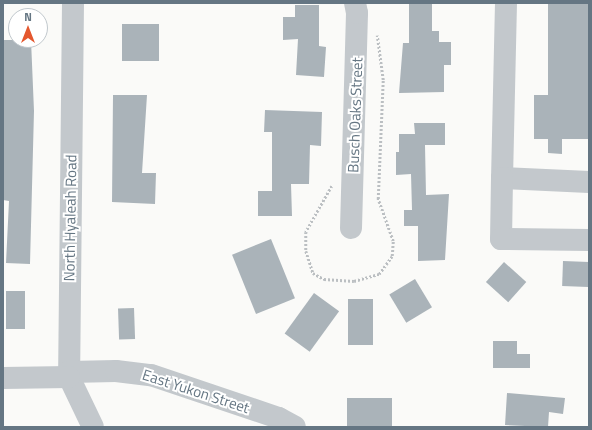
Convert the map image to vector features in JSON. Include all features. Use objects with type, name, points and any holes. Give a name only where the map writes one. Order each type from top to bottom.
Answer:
[{"type":"street","name":"North Hyaleah Road","points":[[73,3],[69,374],[93,427]]},
{"type":"street","name":"Busch Oaks Street","points":[[351,228],[358,13],[355,3]]},
{"type":"street","points":[[506,3],[502,239],[589,240]]},
{"type":"street","points":[[502,178],[589,182]]},
{"type":"street","name":"East Yukon Street","points":[[3,378],[116,371],[151,375],[280,418],[295,427]]},
{"type":"building","points":[[409,3],[432,3],[432,31],[439,31],[439,42],[451,42],[451,65],[444,65],[444,92],[399,93],[403,43],[409,43]]},
{"type":"building","points":[[548,3],[589,3],[589,139],[562,139],[562,154],[548,153],[548,139],[534,139],[534,95],[548,95]]},
{"type":"building","points":[[295,5],[319,5],[319,46],[326,47],[324,77],[296,75],[298,39],[283,40],[283,17],[295,17]]},
{"type":"building","points":[[122,24],[159,24],[159,61],[122,61]]},
{"type":"building","points":[[3,40],[8,40],[8,48],[31,48],[34,111],[30,264],[6,263],[9,201],[3,200]]},
{"type":"building","points":[[113,95],[147,95],[142,173],[156,173],[155,204],[112,202]]},
{"type":"building","points":[[265,110],[322,112],[321,146],[310,145],[309,184],[291,184],[292,216],[258,216],[258,191],[272,191],[272,132],[264,132]]},
{"type":"building","points":[[414,123],[445,123],[445,145],[425,145],[426,195],[449,194],[445,260],[418,261],[418,226],[404,226],[404,210],[412,210],[411,174],[396,175],[396,152],[399,152],[399,134],[415,134]]},
{"type":"building","points":[[271,239],[295,298],[256,314],[232,255]]},
{"type":"building","points":[[563,261],[589,262],[588,287],[562,286]]},
{"type":"building","points":[[504,262],[526,282],[508,302],[486,282]]},
{"type":"building","points":[[415,279],[432,307],[406,323],[389,294]]},
{"type":"building","points":[[6,291],[25,291],[25,329],[6,329]]},
{"type":"building","points":[[314,293],[339,311],[310,352],[285,333]]},
{"type":"building","points":[[348,299],[373,299],[373,345],[348,345]]},
{"type":"building","points":[[134,308],[135,339],[119,340],[118,309]]},
{"type":"building","points":[[493,341],[517,341],[517,354],[530,354],[530,368],[493,368]]},
{"type":"building","points":[[507,393],[565,398],[563,414],[549,412],[548,427],[505,425]]},
{"type":"building","points":[[347,398],[392,398],[392,427],[347,427]]}]
